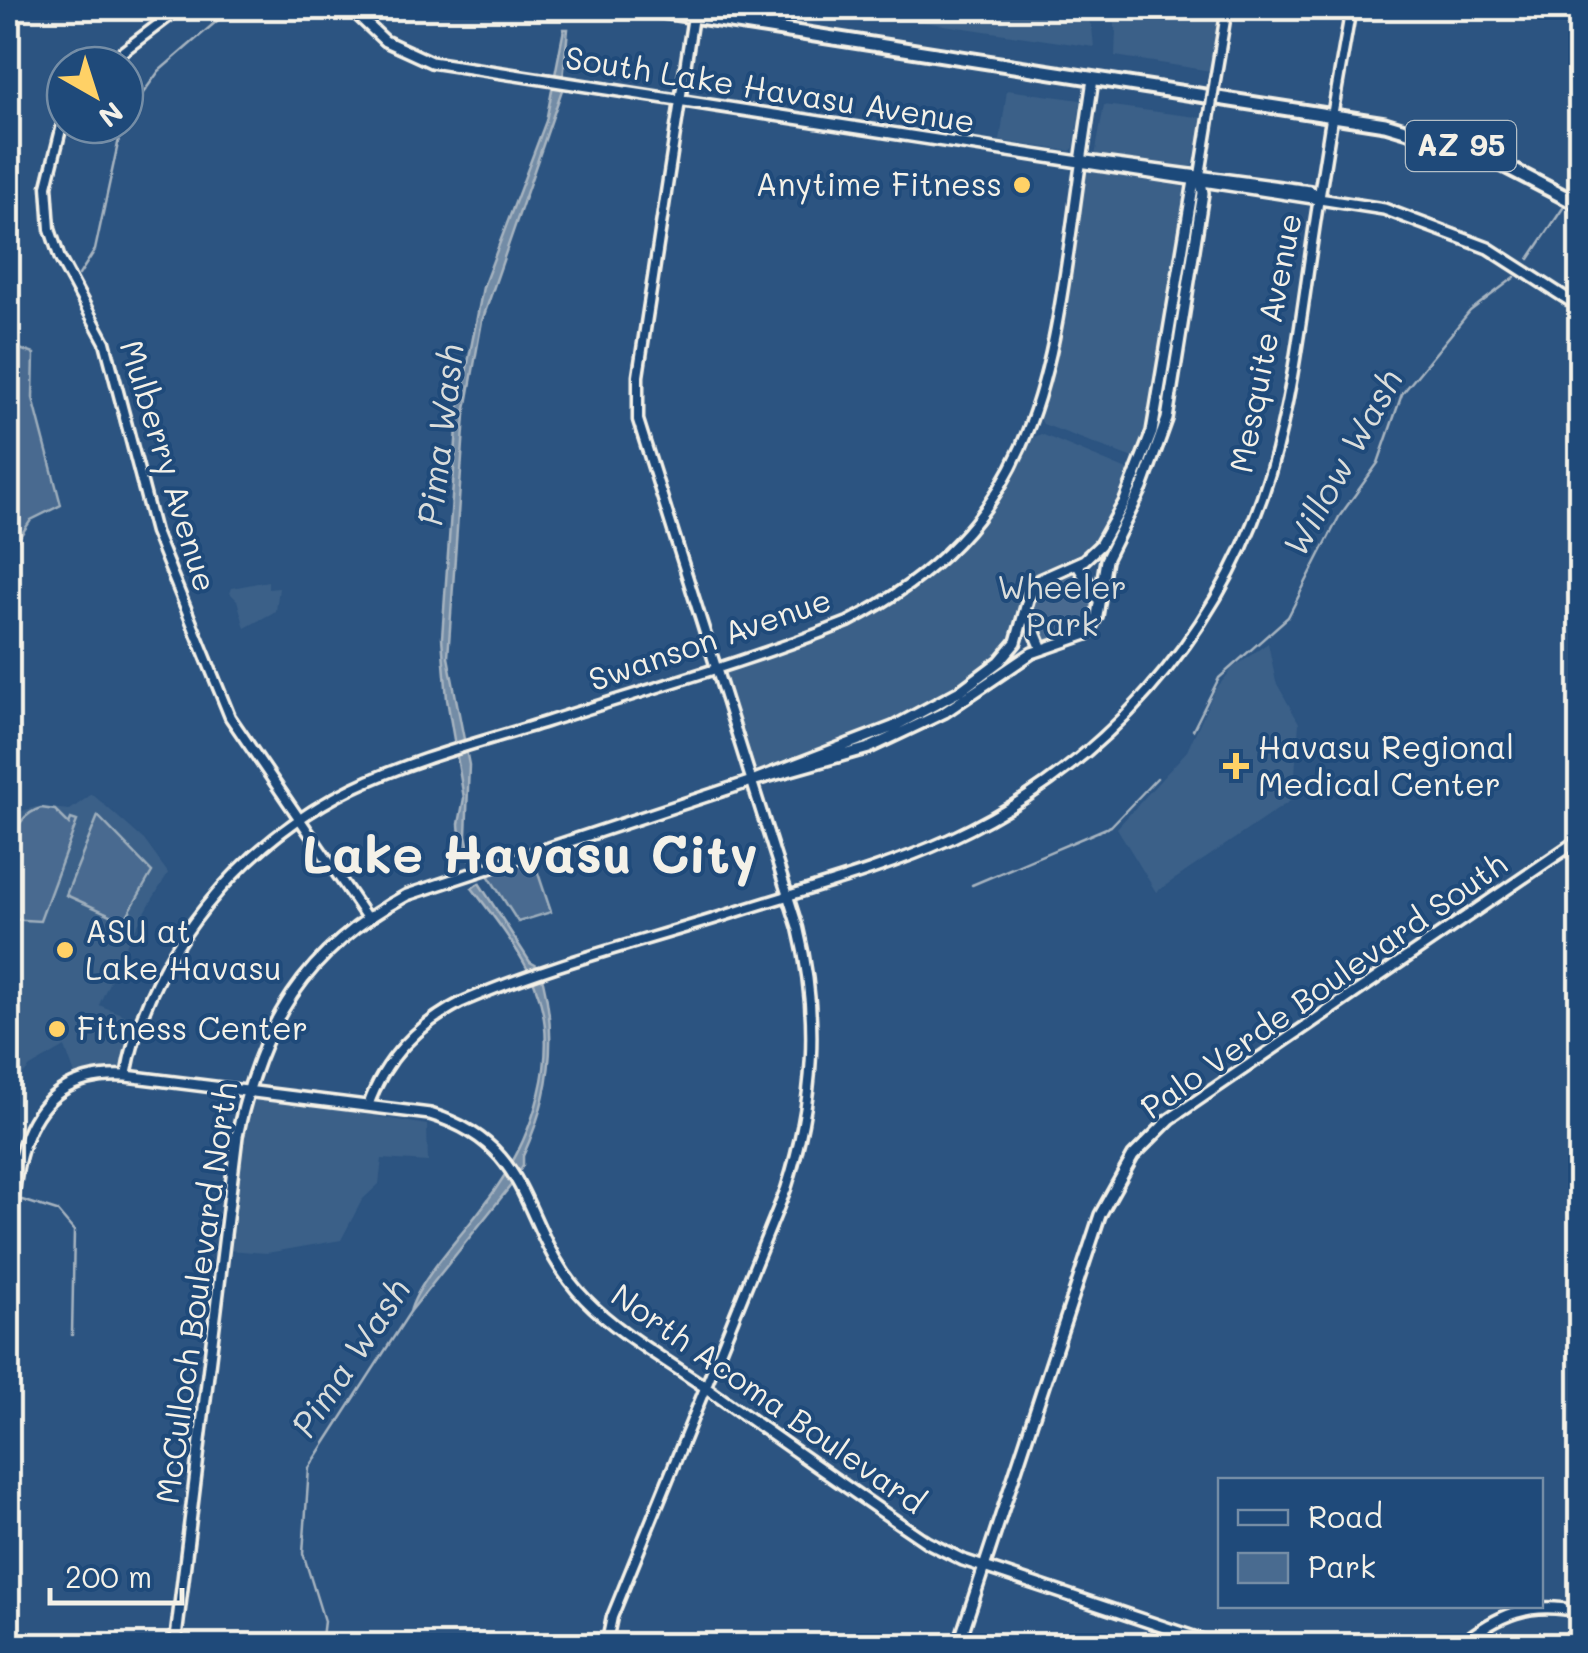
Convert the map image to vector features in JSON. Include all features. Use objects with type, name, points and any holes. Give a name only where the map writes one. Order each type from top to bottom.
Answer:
[{"type":"highway","name":"AZ 95","points":[[641,8],[1385,124],[1460,146],[1532,176],[1580,204]]},
{"type":"main road","name":"South Lake Havasu Avenue","points":[[350,8],[385,41],[421,60],[1384,210],[1454,233],[1520,266],[1580,307]]},
{"type":"main road","name":"Swanson Avenue","points":[[1081,162],[1093,79]]},
{"type":"main road","name":"Mesquite Avenue","points":[[1319,198],[1332,116]]},
{"type":"main road","points":[[752,781],[929,710],[988,671],[1016,642],[1038,580],[1076,564],[1100,545],[1140,466],[1162,390],[1199,180]]},
{"type":"main road","points":[[752,781],[851,754],[945,712],[1042,649],[1087,634],[1097,616],[1106,560],[1142,488],[1167,419],[1192,270],[1199,180]]},
{"type":"main road","points":[[1186,238],[1186,266],[1192,270]]},
{"type":"main road","points":[[1174,308],[1182,337]]},
{"type":"main road","points":[[1076,564],[1097,598]]},
{"type":"main road","points":[[1026,611],[1042,649]]},
{"type":"main road","points":[[851,754],[871,736]]},
{"type":"main road","name":"McCulloch Boulevard North","points":[[175,1646],[246,1091],[260,1050],[282,1006],[323,955],[367,918],[430,886],[752,781]]},
{"type":"main road","name":"Palo Verde Boulevard South","points":[[958,1646],[1100,1216],[1132,1156],[1170,1119],[1580,838]]},
{"type":"main road","name":"North Acoma Boulevard","points":[[8,1301],[17,1154],[24,1129],[43,1102],[65,1085],[89,1077],[126,1076],[444,1119],[485,1141],[518,1178],[546,1246],[574,1288],[602,1314],[927,1542],[984,1568],[1221,1646]]},
{"type":"main road","points":[[1543,1607],[1580,1612]]},
{"type":"main road","points":[[1460,1646],[1495,1619],[1533,1608]]},
{"type":"street","points":[[131,45],[180,8]]},
{"type":"street","points":[[1199,180],[1226,8]]},
{"type":"street","name":"Mesquite Avenue","points":[[1332,116],[1351,8]]},
{"type":"street","points":[[1562,8],[1580,30]]},
{"type":"street","points":[[606,1646],[612,1617],[786,1190],[809,1097],[813,1039],[808,982],[788,895],[644,449],[636,405],[693,16]]},
{"type":"street","name":"Mulberry Avenue","points":[[58,145],[47,191],[56,250],[105,342],[155,532],[216,689],[367,918]]},
{"type":"street","name":"Swanson Avenue","points":[[126,1076],[149,1006],[189,930],[244,864],[299,820],[368,781],[819,633],[875,608],[925,574],[988,508],[1019,455],[1041,398],[1081,162]]},
{"type":"street","name":"Mesquite Avenue","points":[[368,1106],[381,1077],[402,1047],[430,1021],[462,1002],[932,846],[1017,803],[1108,733],[1175,659],[1228,575],[1269,476],[1286,406],[1319,198]]},
{"type":"shaded area","points":[[828,8],[1082,8],[1092,27],[1094,47]]},
{"type":"shaded area","points":[[1110,8],[1221,8],[1211,71],[1115,56],[1116,31]]},
{"type":"shaded area","points":[[564,29],[568,29],[562,90],[482,321],[465,415],[448,657],[469,765],[466,835],[471,859],[462,859],[459,824],[464,798],[447,699],[442,638],[458,414],[483,287],[546,121]]},
{"type":"shaded area","points":[[1007,90],[1081,100],[1074,148],[1070,151],[1000,141]]},
{"type":"shaded area","points":[[1104,105],[1204,118],[1192,168],[1095,156]]},
{"type":"shaded area","points":[[1092,170],[1189,188],[1152,417],[1141,453],[1133,458],[1043,424],[1039,417],[1052,373],[1085,174]]},
{"type":"shaded area","points":[[1041,434],[1132,472],[1113,518],[1092,549],[1035,577],[1024,595],[1012,642],[996,660],[937,702],[858,739],[756,771],[722,669],[849,626],[903,595],[972,534],[1008,484],[1032,438]]},
{"type":"shaded area","points":[[268,581],[268,589],[279,588],[276,611],[245,628],[237,600],[230,593],[232,588]]},
{"type":"shaded area","name":"Havasu Regional Medical Center","points":[[1268,643],[1276,682],[1299,723],[1293,799],[1156,892],[1117,828],[1187,751],[1215,690],[1233,668]]},
{"type":"shaded area","name":"ASU at Lake Havasu","points":[[92,794],[144,840],[168,873],[128,941],[99,1005],[134,1019],[137,1026],[119,1070],[75,1075],[65,1047],[30,1067],[8,1091],[8,819],[11,814],[36,807],[70,810]]},
{"type":"shaded area","points":[[479,883],[530,962],[539,967],[549,1015],[546,1086],[523,1165],[512,1184],[410,1312],[432,1271],[484,1205],[517,1153],[530,1124],[545,1062],[540,1000],[516,948],[472,888]]},
{"type":"shaded area","points":[[250,1095],[427,1125],[428,1162],[382,1159],[379,1184],[362,1200],[341,1240],[267,1253],[228,1250]]},
{"type":"green space","points":[[8,345],[34,354],[33,398],[61,505],[31,520],[9,553]]},
{"type":"green space","name":"Wheeler Park","points":[[1076,568],[1092,605],[1085,631],[1043,644],[1030,602],[1041,583]]},
{"type":"green space","points":[[41,808],[55,810],[69,824],[71,819],[77,821],[40,921],[8,919],[7,872],[12,839],[28,815]]},
{"type":"green space","points":[[98,816],[152,872],[124,921],[66,895]]},
{"type":"green space","points":[[534,861],[551,912],[518,922],[488,875]]},
{"type":"waterway","points":[[145,90],[159,71],[232,8]]},
{"type":"waterway","points":[[79,275],[95,250],[118,145]]},
{"type":"waterway","name":"Willow Wash","points":[[1529,259],[1563,208]]},
{"type":"waterway","name":"Willow Wash","points":[[1193,730],[1219,678],[1288,617],[1339,517],[1378,463],[1402,394],[1470,311],[1515,277]]},
{"type":"waterway","name":"Willow Wash","points":[[972,885],[1111,826],[1157,778]]},
{"type":"waterway","points":[[22,1200],[57,1211],[74,1231],[72,1335]]},
{"type":"waterway","name":"Pima Wash","points":[[321,1646],[324,1621],[303,1553],[309,1468],[410,1312]]},
{"type":"place","name":"Anytime Fitness","points":[[1022,185]]},
{"type":"place","name":"Havasu Regional Medical Center","points":[[1236,766]]},
{"type":"place","name":"ASU at Lake Havasu","points":[[65,950]]},
{"type":"place","name":"Fitness Center","points":[[57,1029]]},
{"type":"district","name":"Lake Havasu City","points":[[530,855]]}]
